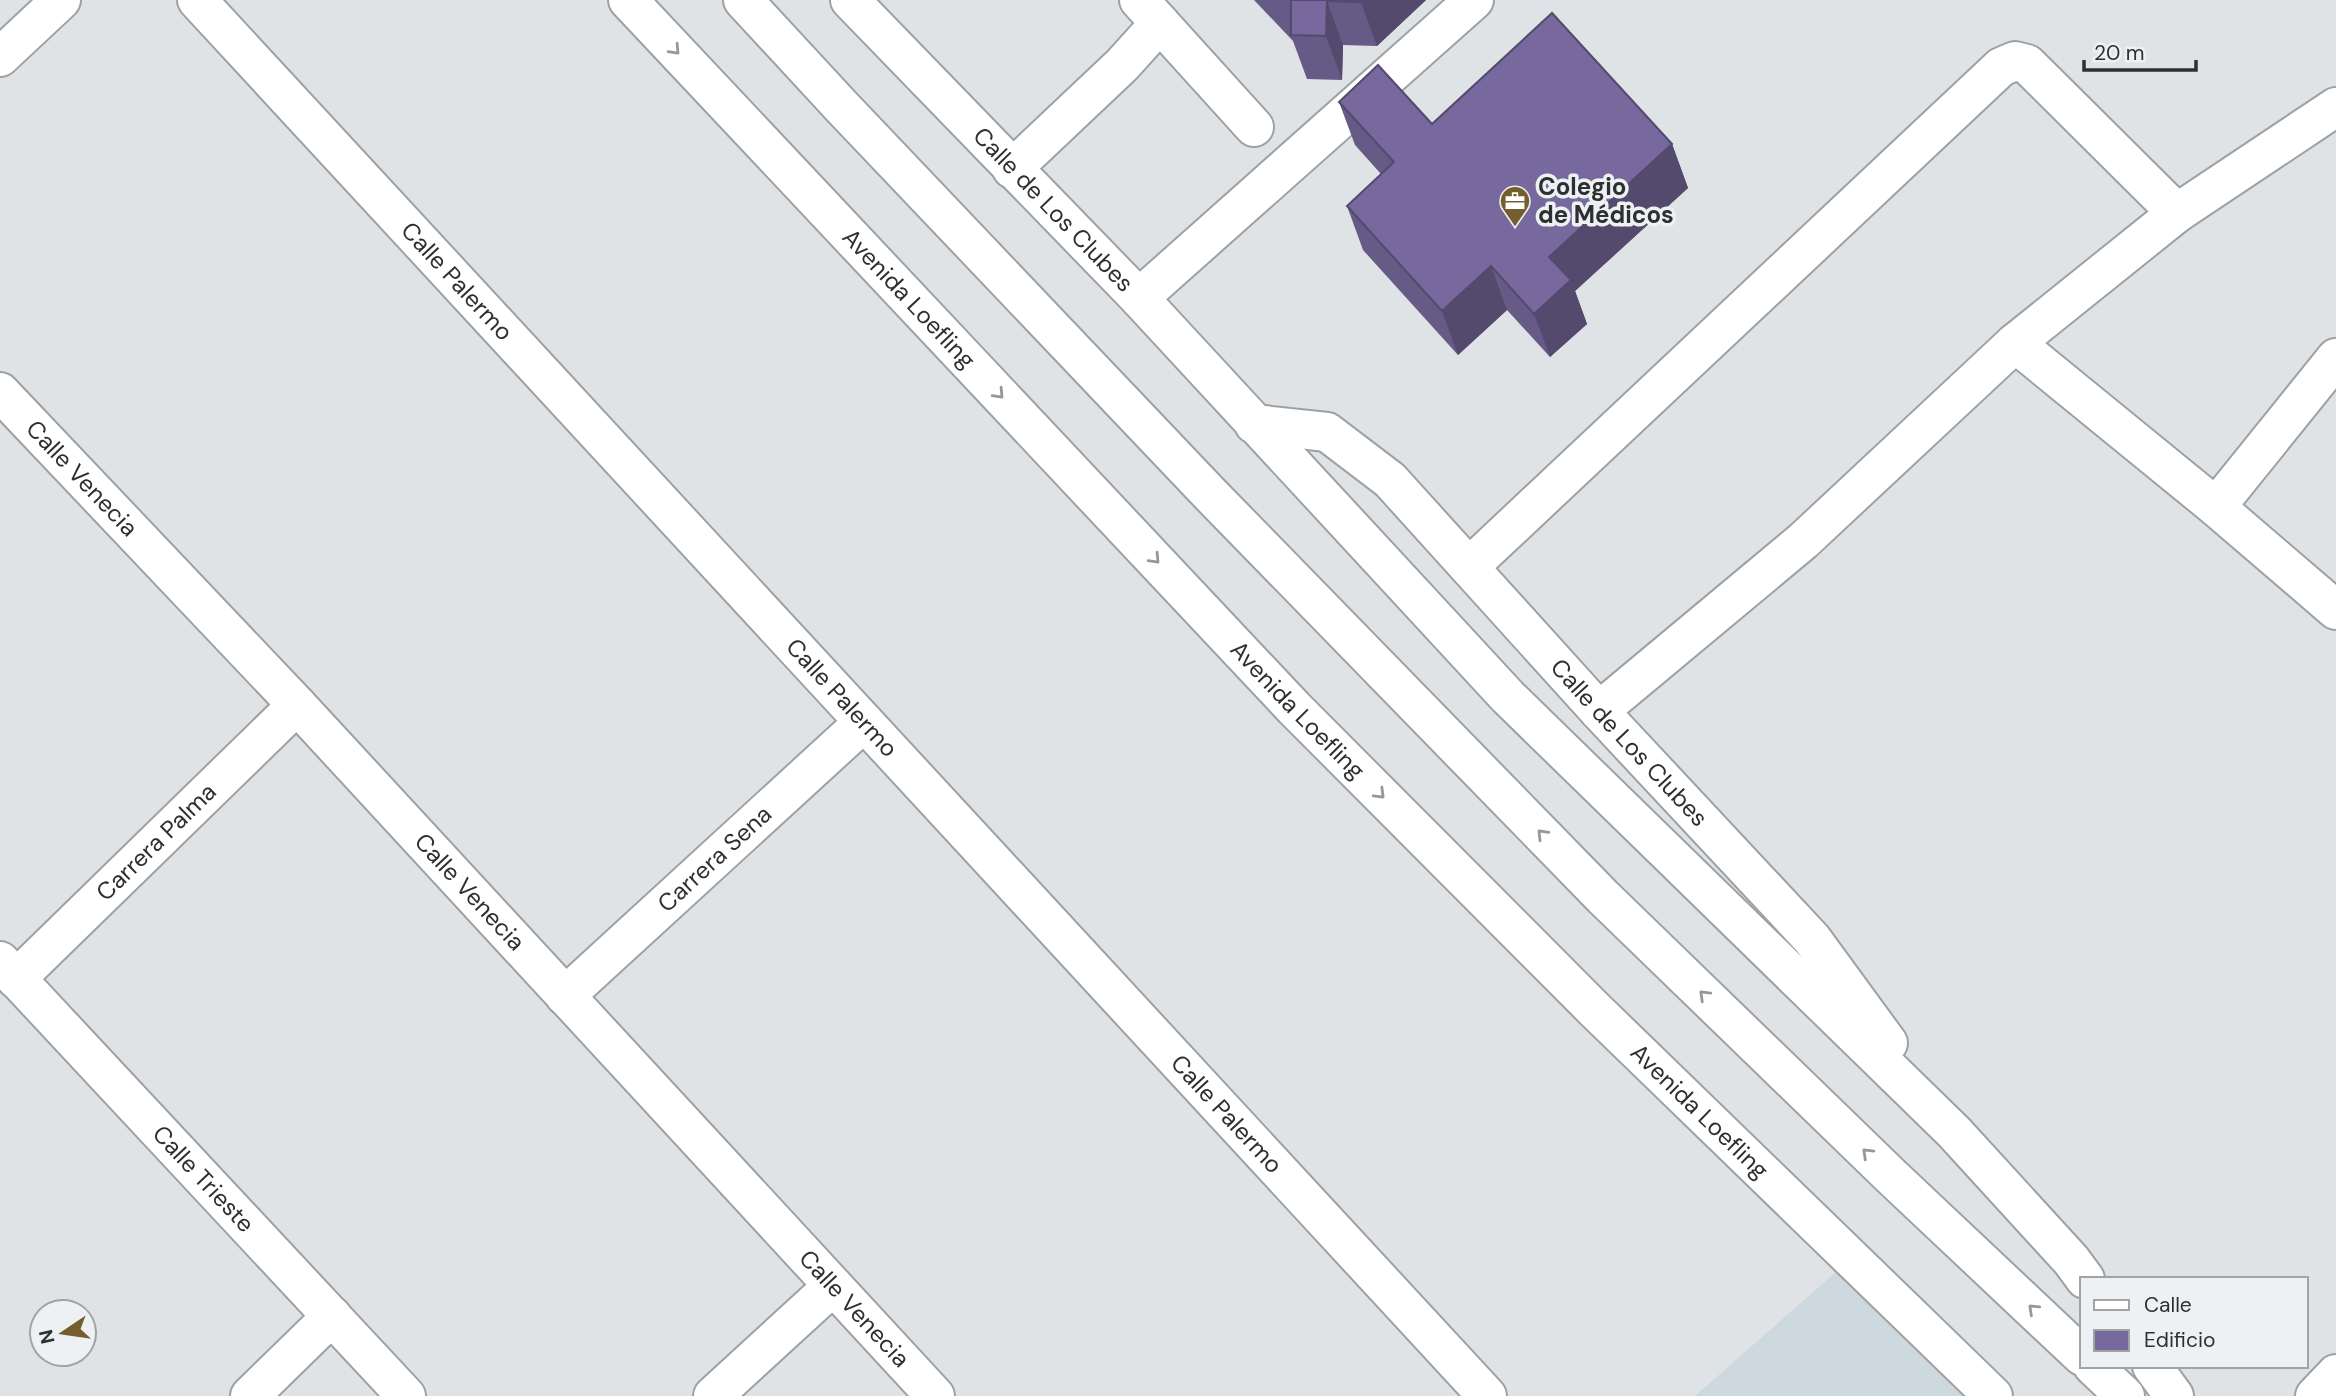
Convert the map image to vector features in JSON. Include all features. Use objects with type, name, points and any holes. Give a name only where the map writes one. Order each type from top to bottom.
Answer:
[{"type":"street","points":[[0,57],[61,0]]},
{"type":"street","name":"Calle Palermo","points":[[197,0],[1487,1396]]},
{"type":"street","name":"Avenida Loefling","points":[[628,0],[1294,708],[1594,1009],[1993,1396]]},
{"type":"street","points":[[743,0],[1191,474],[1603,897],[1892,1177],[2080,1354]]},
{"type":"street","name":"Calle de Los Clubes","points":[[850,0],[1139,298],[1508,697],[1954,1132],[2084,1277]]},
{"type":"street","points":[[1139,298],[1474,0]]},
{"type":"street","points":[[1012,169],[1122,65],[1149,11],[1255,127]]},
{"type":"street","points":[[1469,567],[2001,67],[2015,61],[2027,64],[2177,213]]},
{"type":"street","points":[[1599,711],[1803,541],[2015,343],[2177,213],[2336,107]]},
{"type":"street","points":[[2015,343],[2216,507],[2336,610]]},
{"type":"street","points":[[2216,507],[2336,358]]},
{"type":"street","name":"Calle Venecia","points":[[0,392],[297,705],[935,1396]]},
{"type":"street","name":"Calle de Los Clubes","points":[[1254,424],[1327,432],[1390,480],[1599,711],[1812,939],[1954,1132]]},
{"type":"street","name":"Carrera Palma","points":[[8,970],[297,705]]},
{"type":"street","name":"Carrera Sena","points":[[565,996],[864,722]]},
{"type":"street","name":"Calle Trieste","points":[[8,970],[406,1396]]},
{"type":"street","points":[[712,1396],[833,1286]]},
{"type":"street","points":[[250,1396],[332,1316]]},
{"type":"street","points":[[2095,1368],[2125,1396]]},
{"type":"street","points":[[2153,1368],[2174,1396]]},
{"type":"street","points":[[2315,1396],[2336,1374]]},
{"type":"shaded area","points":[[1851,1259],[1993,1396],[1695,1396]]},
{"type":"building","points":[[1291,0],[1363,0],[1327,1],[1326,36],[1291,35]]},
{"type":"building","name":"Colegio de Médicos","points":[[1552,13],[1672,144],[1549,257],[1571,280],[1534,314],[1491,266],[1442,311],[1347,206],[1394,162],[1339,102],[1378,65],[1432,124]]},
{"type":"place","name":"Colegio de Médicos","points":[[1515,228]]}]
